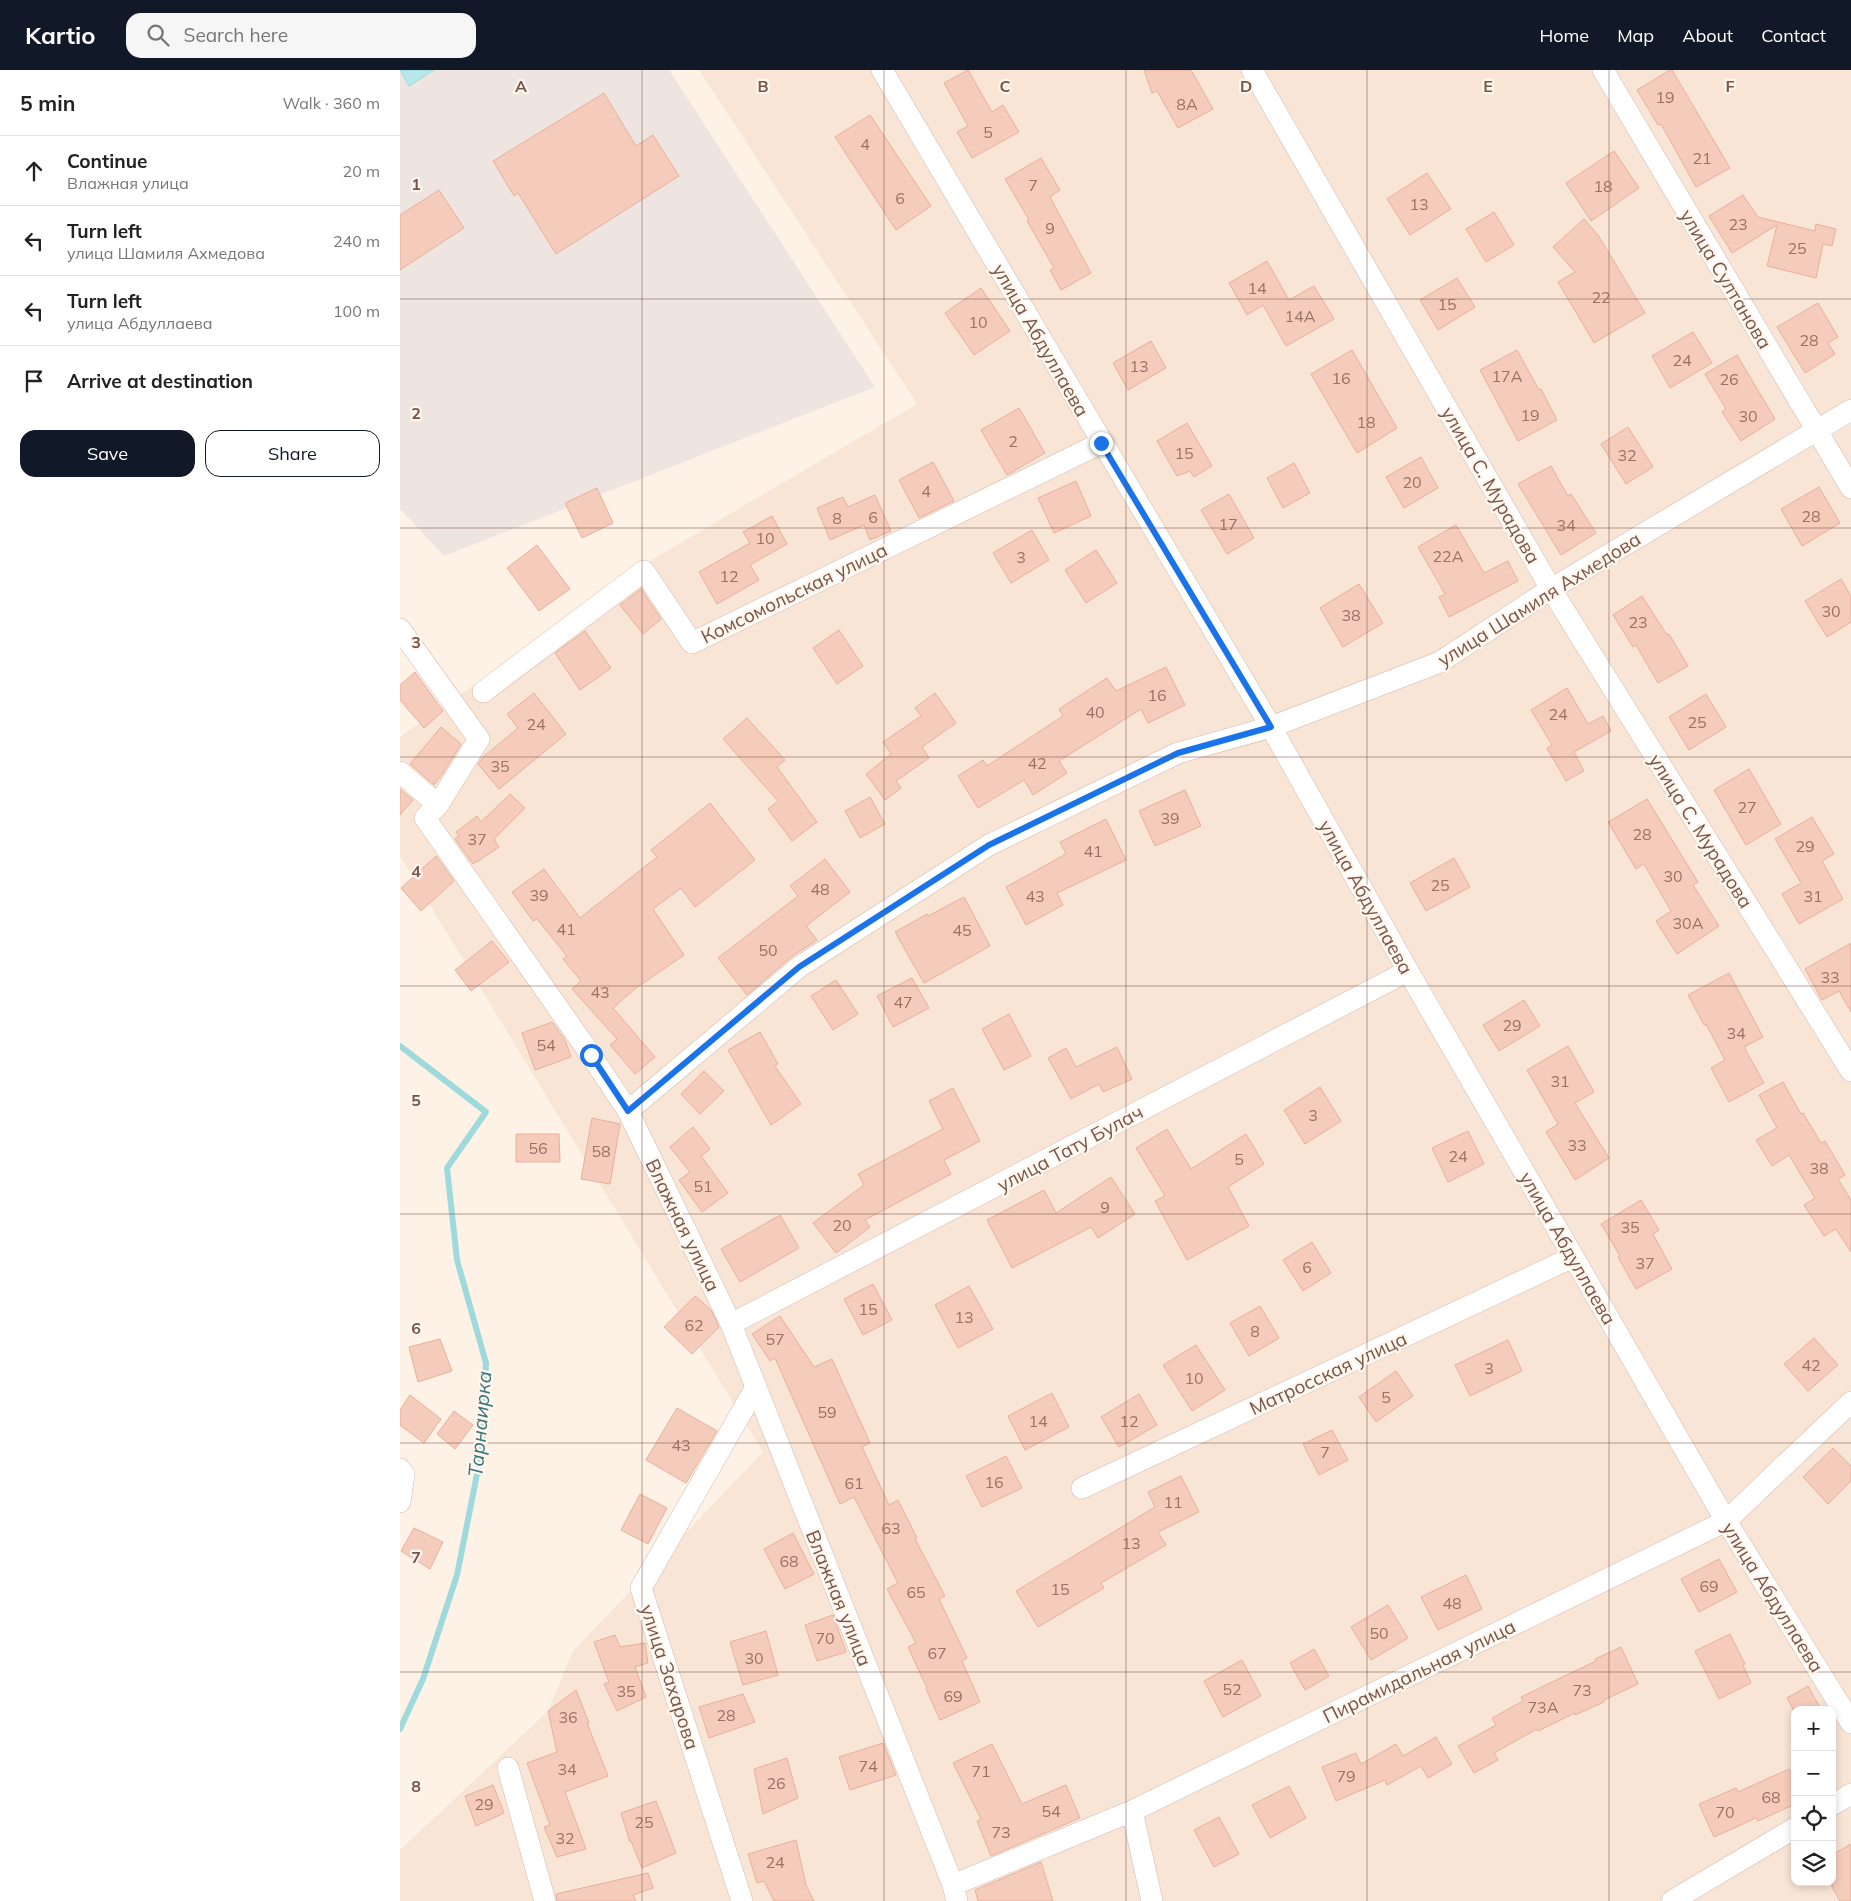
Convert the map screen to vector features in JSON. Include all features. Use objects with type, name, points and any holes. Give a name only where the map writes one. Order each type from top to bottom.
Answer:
[{"type":"street","name":"улица Абдуллаева","points":[[882,70],[1101,443],[1271,727],[1408,971],[1726,1520],[1851,1723]]},
{"type":"street","name":"улица С. Мурадова","points":[[1252,70],[1551,589],[1851,1071]]},
{"type":"street","name":"улица Султанова","points":[[1603,70],[1851,488]]},
{"type":"street","name":"улица Шамиля Ахмедова","points":[[628,1111],[799,967],[989,845],[1178,753],[1271,727],[1440,662],[1551,589],[1851,410]]},
{"type":"street","name":"Комсомольская улица","points":[[483,692],[644,571],[692,643],[1101,443]]},
{"type":"street","name":"Влажная улица","points":[[400,629],[479,739],[438,805],[425,818],[628,1111],[732,1324],[955,1893]]},
{"type":"street","points":[[400,772],[438,805]]},
{"type":"street","name":"улица Тату Булач","points":[[732,1324],[1408,971]]},
{"type":"street","name":"Матросская улица","points":[[1082,1488],[1573,1257]]},
{"type":"street","name":"улица Захарова","points":[[742,1901],[641,1588],[756,1387]]},
{"type":"street","name":"Пирамидальная улица","points":[[955,1893],[1132,1811],[1726,1520],[1851,1402]]},
{"type":"street","points":[[400,1469],[404,1474],[400,1502]]},
{"type":"street","points":[[508,1768],[545,1901]]},
{"type":"street","points":[[1132,1811],[1152,1901]]},
{"type":"street","points":[[1672,1901],[1791,1830]]},
{"type":"shaded area","points":[[400,70],[669,70],[875,387],[444,556],[400,509]]},
{"type":"shaded area","points":[[699,70],[1851,70],[1851,1901],[400,1901],[400,1850],[548,1711],[573,1651],[763,1452],[400,856],[400,737],[653,559],[917,404]]},
{"type":"water","points":[[400,70],[434,70],[409,86]]},
{"type":"building","points":[[968,70],[992,112],[1003,105],[1019,132],[972,158],[957,132],[968,126],[944,83]]},
{"type":"building","points":[[1144,70],[1191,70],[1213,109],[1178,128],[1157,91],[1152,93]]},
{"type":"building","points":[[1672,70],[1730,168],[1696,187],[1661,124],[1658,125],[1637,90]]},
{"type":"building","points":[[604,93],[636,146],[653,135],[679,176],[556,254],[518,193],[514,196],[493,161]]},
{"type":"building","points":[[870,115],[931,206],[896,230],[835,137]]},
{"type":"building","points":[[1614,151],[1639,188],[1591,221],[1566,183]]},
{"type":"building","points":[[1041,158],[1060,190],[1050,197],[1091,273],[1061,290],[1050,270],[1054,268],[1005,179]]},
{"type":"building","points":[[1427,173],[1451,209],[1410,235],[1387,199]]},
{"type":"building","points":[[439,190],[464,228],[400,270],[400,215]]},
{"type":"building","points":[[1743,195],[1758,217],[1815,231],[1816,224],[1836,229],[1832,246],[1823,244],[1816,278],[1767,266],[1777,225],[1732,253],[1709,216]]},
{"type":"building","points":[[1494,212],[1514,245],[1486,262],[1466,229]]},
{"type":"building","points":[[1584,219],[1598,235],[1645,313],[1594,343],[1558,282],[1575,272],[1553,247]]},
{"type":"building","points":[[1267,261],[1289,300],[1314,286],[1334,319],[1286,346],[1263,305],[1247,315],[1229,283]]},
{"type":"building","points":[[1457,278],[1475,307],[1438,330],[1420,300]]},
{"type":"building","points":[[981,288],[1010,331],[974,355],[945,313]]},
{"type":"building","points":[[1818,303],[1838,337],[1828,343],[1835,354],[1805,373],[1777,327]]},
{"type":"building","points":[[1693,332],[1712,363],[1670,388],[1652,356]]},
{"type":"building","points":[[1151,341],[1166,368],[1128,390],[1113,363]]},
{"type":"building","points":[[1352,350],[1397,428],[1357,453],[1311,374]]},
{"type":"building","points":[[1517,350],[1557,420],[1518,441],[1480,370]]},
{"type":"building","points":[[1737,355],[1775,419],[1741,441],[1722,412],[1726,409],[1705,374]]},
{"type":"building","points":[[1019,408],[1045,453],[1007,475],[981,430]]},
{"type":"building","points":[[1187,423],[1212,466],[1194,477],[1190,471],[1177,476],[1157,441]]},
{"type":"building","points":[[1628,427],[1653,467],[1626,484],[1601,444]]},
{"type":"building","points":[[1421,457],[1438,488],[1404,508],[1386,477]]},
{"type":"building","points":[[933,462],[954,501],[919,518],[899,480]]},
{"type":"building","points":[[1294,463],[1310,493],[1283,508],[1267,478]]},
{"type":"building","points":[[1551,466],[1568,496],[1571,494],[1596,533],[1561,555],[1518,484]]},
{"type":"building","points":[[1076,481],[1091,516],[1054,533],[1038,498]]},
{"type":"building","points":[[1819,487],[1840,523],[1802,546],[1781,509]]},
{"type":"building","points":[[597,488],[613,523],[582,538],[565,503]]},
{"type":"building","points":[[1229,494],[1254,538],[1227,554],[1201,510]]},
{"type":"building","points":[[875,495],[891,531],[870,540],[864,525],[830,540],[817,508],[843,497],[848,507]]},
{"type":"building","points":[[772,516],[787,544],[750,565],[759,580],[717,604],[699,572],[750,543],[743,532]]},
{"type":"building","points":[[1456,525],[1484,573],[1508,561],[1518,581],[1449,617],[1439,597],[1445,594],[1418,547]]},
{"type":"building","points":[[1032,530],[1049,560],[1011,583],[993,553]]},
{"type":"building","points":[[537,545],[570,589],[539,611],[507,568]]},
{"type":"building","points":[[1096,550],[1117,583],[1086,603],[1065,570]]},
{"type":"building","points":[[1841,579],[1851,596],[1851,622],[1827,637],[1805,601]]},
{"type":"building","points":[[1359,584],[1383,623],[1343,647],[1320,608]]},
{"type":"building","points":[[641,589],[661,619],[643,634],[620,605]]},
{"type":"building","points":[[1642,596],[1667,635],[1669,634],[1688,666],[1658,683],[1636,645],[1633,647],[1613,615]]},
{"type":"building","points":[[839,630],[863,666],[837,684],[813,648]]},
{"type":"building","points":[[585,631],[611,668],[580,690],[555,653]]},
{"type":"building","points":[[1166,667],[1185,705],[1148,723],[1141,709],[1059,761],[1067,773],[1033,795],[1024,780],[978,808],[958,776],[983,760],[987,766],[1063,716],[1059,709],[1107,678],[1116,691]]},
{"type":"building","points":[[415,672],[443,711],[424,728],[400,700],[400,685]]},
{"type":"building","points":[[1567,688],[1588,724],[1603,716],[1611,731],[1574,752],[1584,771],[1566,781],[1547,748],[1552,745],[1531,710]]},
{"type":"building","points":[[534,693],[566,734],[499,789],[478,764],[483,757],[518,728],[507,714]]},
{"type":"building","points":[[935,693],[956,723],[922,747],[929,758],[896,781],[901,788],[885,800],[866,774],[891,754],[883,742],[921,716],[915,708]]},
{"type":"building","points":[[1706,694],[1726,727],[1689,750],[1669,717]]},
{"type":"building","points":[[747,718],[785,760],[777,767],[817,822],[792,841],[768,809],[778,801],[723,739]]},
{"type":"building","points":[[441,727],[461,744],[434,785],[410,764]]},
{"type":"building","points":[[1749,769],[1781,824],[1746,845],[1714,790]]},
{"type":"building","points":[[400,789],[413,800],[400,815]]},
{"type":"building","points":[[1185,790],[1201,826],[1155,846],[1139,811]]},
{"type":"building","points":[[510,794],[525,808],[494,839],[499,847],[473,864],[455,839],[459,836],[456,832],[477,816],[481,822]]},
{"type":"building","points":[[870,797],[885,824],[860,838],[845,811]]},
{"type":"building","points":[[1647,799],[1698,882],[1693,885],[1719,926],[1677,954],[1656,921],[1671,911],[1644,864],[1636,869],[1608,822]]},
{"type":"building","points":[[710,803],[755,860],[695,907],[681,888],[653,909],[684,955],[636,988],[613,1008],[655,1057],[635,1074],[610,1045],[617,1039],[572,989],[581,981],[563,959],[567,956],[537,919],[533,921],[512,892],[544,869],[580,918],[657,857],[651,850]]},
{"type":"building","points":[[1812,817],[1834,854],[1822,861],[1843,899],[1799,924],[1782,894],[1801,883],[1775,839]]},
{"type":"building","points":[[1106,819],[1126,860],[1057,893],[1063,905],[1026,925],[1006,887],[1066,854],[1060,842]]},
{"type":"building","points":[[436,856],[454,881],[421,911],[401,888]]},
{"type":"building","points":[[1454,858],[1470,887],[1426,911],[1410,883]]},
{"type":"building","points":[[825,859],[850,892],[806,926],[817,940],[791,957],[747,995],[718,958],[798,896],[790,886]]},
{"type":"building","points":[[964,897],[990,946],[924,983],[895,932],[927,914],[928,916]]},
{"type":"building","points":[[492,941],[509,962],[471,991],[455,970]]},
{"type":"building","points":[[1851,943],[1851,1012],[1839,991],[1822,1000],[1805,969]]},
{"type":"building","points":[[1729,973],[1763,1037],[1744,1047],[1764,1083],[1729,1102],[1711,1068],[1725,1060],[1688,995]]},
{"type":"building","points":[[912,978],[929,1008],[893,1027],[877,996]]},
{"type":"building","points":[[836,980],[858,1014],[833,1030],[811,996]]},
{"type":"building","points":[[1524,1000],[1540,1026],[1499,1051],[1483,1025]]},
{"type":"building","points":[[1009,1014],[1031,1056],[1004,1070],[982,1029]]},
{"type":"building","points":[[552,1022],[565,1040],[571,1057],[535,1070],[522,1033]]},
{"type":"building","points":[[760,1032],[778,1064],[775,1066],[801,1104],[771,1125],[728,1050]]},
{"type":"building","points":[[1568,1046],[1594,1092],[1575,1103],[1609,1158],[1575,1180],[1546,1132],[1558,1124],[1527,1070]]},
{"type":"building","points":[[1117,1047],[1132,1079],[1103,1092],[1099,1084],[1071,1099],[1048,1058],[1066,1048],[1076,1067]]},
{"type":"building","points":[[704,1071],[724,1091],[700,1114],[681,1094]]},
{"type":"building","points":[[1783,1082],[1801,1114],[1803,1113],[1821,1143],[1825,1141],[1845,1175],[1838,1179],[1851,1200],[1851,1252],[1836,1229],[1824,1236],[1804,1205],[1815,1198],[1789,1155],[1772,1166],[1756,1140],[1777,1128],[1759,1095]]},
{"type":"building","points":[[1320,1087],[1341,1121],[1305,1144],[1284,1110]]},
{"type":"building","points":[[953,1088],[980,1141],[944,1160],[951,1174],[865,1220],[870,1227],[836,1253],[813,1223],[864,1185],[858,1174],[943,1129],[929,1101]]},
{"type":"building","points":[[592,1118],[620,1124],[610,1184],[581,1179]]},
{"type":"building","points":[[693,1127],[710,1149],[701,1156],[728,1193],[702,1212],[679,1180],[690,1172],[670,1147]]},
{"type":"building","points":[[1167,1129],[1191,1169],[1246,1134],[1264,1164],[1228,1187],[1249,1226],[1187,1260],[1155,1201],[1165,1196],[1136,1148]]},
{"type":"building","points":[[1468,1131],[1484,1164],[1448,1182],[1432,1148]]},
{"type":"building","points":[[516,1134],[559,1134],[560,1162],[516,1162]]},
{"type":"building","points":[[1111,1177],[1135,1214],[1098,1238],[1091,1227],[1012,1268],[987,1220],[1044,1190],[1056,1213]]},
{"type":"building","points":[[1641,1200],[1659,1230],[1653,1234],[1672,1269],[1636,1289],[1618,1257],[1620,1256],[1601,1224]]},
{"type":"building","points":[[780,1215],[799,1248],[740,1282],[721,1249]]},
{"type":"building","points":[[1312,1242],[1331,1273],[1303,1291],[1283,1260]]},
{"type":"building","points":[[873,1284],[892,1320],[863,1335],[844,1299]]},
{"type":"building","points":[[969,1286],[993,1329],[958,1348],[935,1305]]},
{"type":"building","points":[[695,1296],[711,1310],[719,1327],[692,1354],[664,1327]]},
{"type":"building","points":[[1260,1306],[1279,1338],[1249,1356],[1230,1323]]},
{"type":"building","points":[[780,1316],[814,1367],[832,1359],[870,1443],[862,1447],[889,1505],[898,1500],[917,1538],[915,1539],[945,1596],[939,1599],[967,1658],[962,1661],[980,1702],[940,1720],[908,1647],[916,1643],[887,1589],[898,1583],[854,1497],[840,1504],[775,1358],[770,1361],[752,1334]]},
{"type":"building","points":[[1814,1338],[1838,1365],[1808,1391],[1784,1364]]},
{"type":"building","points":[[440,1339],[452,1371],[418,1382],[409,1347]]},
{"type":"building","points":[[1508,1340],[1522,1371],[1470,1396],[1455,1365]]},
{"type":"building","points":[[1196,1345],[1225,1390],[1192,1411],[1163,1365]]},
{"type":"building","points":[[1396,1371],[1413,1396],[1376,1422],[1359,1397]]},
{"type":"building","points":[[1052,1393],[1069,1427],[1025,1450],[1008,1416]]},
{"type":"building","points":[[1139,1394],[1157,1425],[1119,1447],[1101,1417]]},
{"type":"building","points":[[410,1395],[441,1419],[424,1443],[400,1425],[400,1410]]},
{"type":"building","points":[[677,1408],[717,1431],[686,1483],[646,1460]]},
{"type":"building","points":[[454,1411],[473,1425],[455,1449],[437,1434]]},
{"type":"building","points":[[1332,1430],[1348,1460],[1319,1475],[1303,1444]]},
{"type":"building","points":[[1833,1448],[1851,1466],[1851,1481],[1828,1504],[1803,1477]]},
{"type":"building","points":[[1006,1456],[1022,1488],[982,1507],[966,1476]]},
{"type":"building","points":[[1181,1476],[1199,1512],[1158,1532],[1166,1545],[1101,1583],[1104,1588],[1038,1627],[1016,1591],[1155,1507],[1148,1492]]},
{"type":"building","points":[[640,1494],[667,1508],[648,1544],[621,1530]]},
{"type":"building","points":[[414,1528],[443,1542],[430,1569],[401,1551]]},
{"type":"building","points":[[793,1533],[814,1574],[785,1589],[764,1549]]},
{"type":"building","points":[[1719,1559],[1737,1592],[1699,1612],[1681,1579]]},
{"type":"building","points":[[1466,1575],[1482,1609],[1438,1630],[1421,1597]]},
{"type":"building","points":[[1388,1605],[1408,1638],[1371,1660],[1351,1627]]},
{"type":"building","points":[[833,1615],[846,1652],[817,1661],[805,1625]]},
{"type":"building","points":[[766,1631],[778,1675],[743,1685],[730,1642]]},
{"type":"building","points":[[1730,1634],[1745,1664],[1743,1665],[1751,1683],[1719,1699],[1695,1651]]},
{"type":"building","points":[[615,1635],[620,1647],[645,1643],[648,1663],[635,1667],[646,1697],[617,1711],[604,1684],[609,1682],[594,1642]]},
{"type":"building","points":[[1621,1647],[1638,1684],[1575,1715],[1575,1713],[1538,1731],[1537,1729],[1494,1753],[1498,1760],[1474,1773],[1458,1746],[1496,1725],[1492,1718],[1523,1701],[1521,1697]]},
{"type":"building","points":[[1314,1649],[1329,1676],[1305,1690],[1290,1663]]},
{"type":"building","points":[[1242,1660],[1261,1696],[1223,1717],[1204,1681]]},
{"type":"building","points":[[1808,1686],[1819,1706],[1791,1706],[1787,1698]]},
{"type":"building","points":[[576,1690],[608,1776],[565,1792],[586,1849],[557,1857],[544,1827],[550,1825],[527,1763],[557,1752],[548,1711]]},
{"type":"building","points":[[743,1694],[755,1722],[709,1738],[699,1707]]},
{"type":"building","points":[[1436,1737],[1452,1764],[1428,1778],[1421,1766],[1387,1785],[1385,1780],[1336,1801],[1322,1767],[1356,1753],[1361,1764],[1396,1744],[1403,1756]]},
{"type":"building","points":[[883,1743],[896,1775],[850,1790],[839,1757]]},
{"type":"building","points":[[992,1744],[1022,1804],[1066,1785],[1080,1818],[991,1856],[977,1821],[981,1819],[953,1763]]},
{"type":"building","points":[[787,1758],[798,1798],[763,1814],[754,1769]]},
{"type":"building","points":[[1789,1769],[1791,1773],[1791,1806],[1758,1821],[1756,1818],[1714,1837],[1699,1804],[1736,1788],[1738,1792]]},
{"type":"building","points":[[493,1785],[504,1813],[476,1826],[465,1796]]},
{"type":"building","points":[[1289,1786],[1306,1818],[1270,1838],[1252,1805]]},
{"type":"building","points":[[656,1801],[676,1853],[642,1868],[630,1842],[621,1813]]},
{"type":"building","points":[[1219,1817],[1239,1854],[1214,1867],[1194,1830]]},
{"type":"building","points":[[796,1840],[806,1885],[814,1901],[774,1901],[764,1881],[757,1883],[748,1854]]},
{"type":"building","points":[[1851,1844],[1851,1901],[1840,1901],[1832,1887],[1836,1886],[1836,1853]]},
{"type":"building","points":[[1041,1862],[1053,1901],[978,1901],[975,1890]]},
{"type":"building","points":[[648,1873],[653,1888],[633,1895],[636,1901],[557,1901],[556,1894]]},
{"type":"waterway","name":"Тарнаирка","points":[[400,1046],[486,1112],[447,1168],[457,1260],[486,1363],[482,1449],[457,1575],[423,1679],[400,1729]]},
{"type":"route","points":[[591,1055],[628,1111],[799,967],[989,845],[1178,753],[1271,727],[1101,443]]}]
